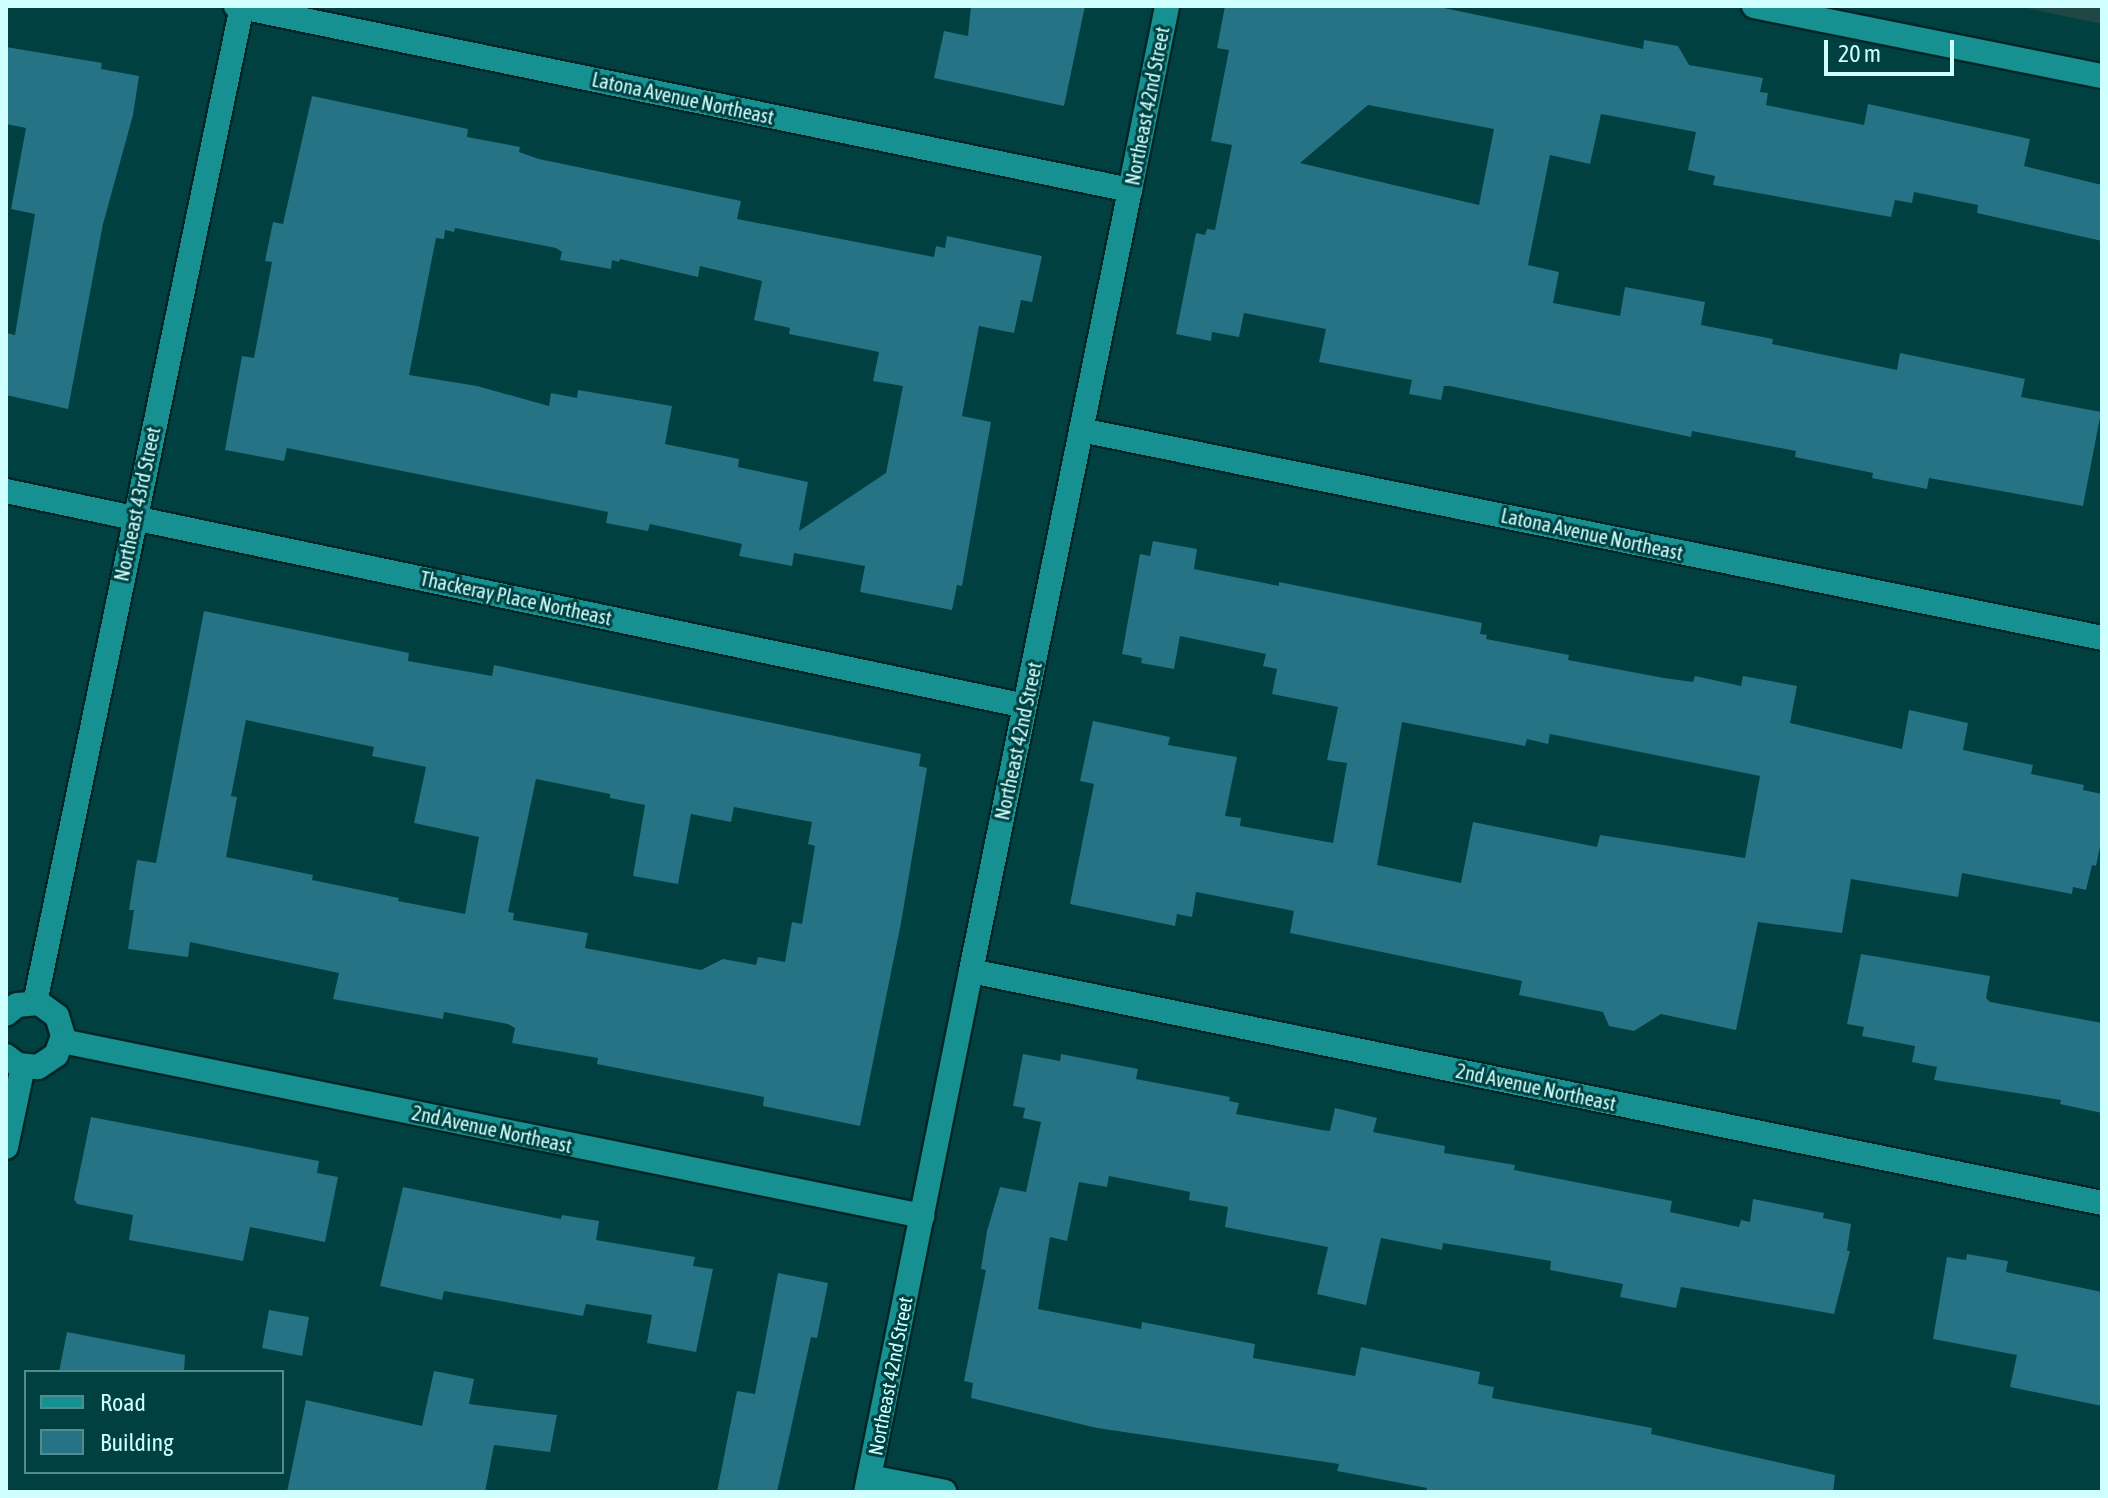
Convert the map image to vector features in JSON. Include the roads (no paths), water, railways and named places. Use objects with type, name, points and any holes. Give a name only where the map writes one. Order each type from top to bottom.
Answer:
[{"type":"street","name":"Latona Avenue Northeast","points":[[240,6],[1130,190]]},
{"type":"street","name":"Northeast 43rd Street","points":[[35,1003],[240,6]]},
{"type":"street","name":"Northeast 42nd Street","points":[[868,1484],[1167,6]]},
{"type":"street","points":[[1754,6],[2102,76]]},
{"type":"street","name":"Latona Avenue Northeast","points":[[1081,430],[2102,638]]},
{"type":"street","name":"Thackeray Place Northeast","points":[[6,491],[1025,706]]},
{"type":"street","name":"2nd Avenue Northeast","points":[[971,971],[2102,1203]]},
{"type":"street","points":[[6,1014],[17,1005],[35,1003],[49,1008],[57,1016],[62,1041],[56,1055],[38,1067],[14,1061],[6,1147]]},
{"type":"street","name":"2nd Avenue Northeast","points":[[62,1041],[922,1216]]},
{"type":"street","points":[[868,1484],[945,1492]]}]
